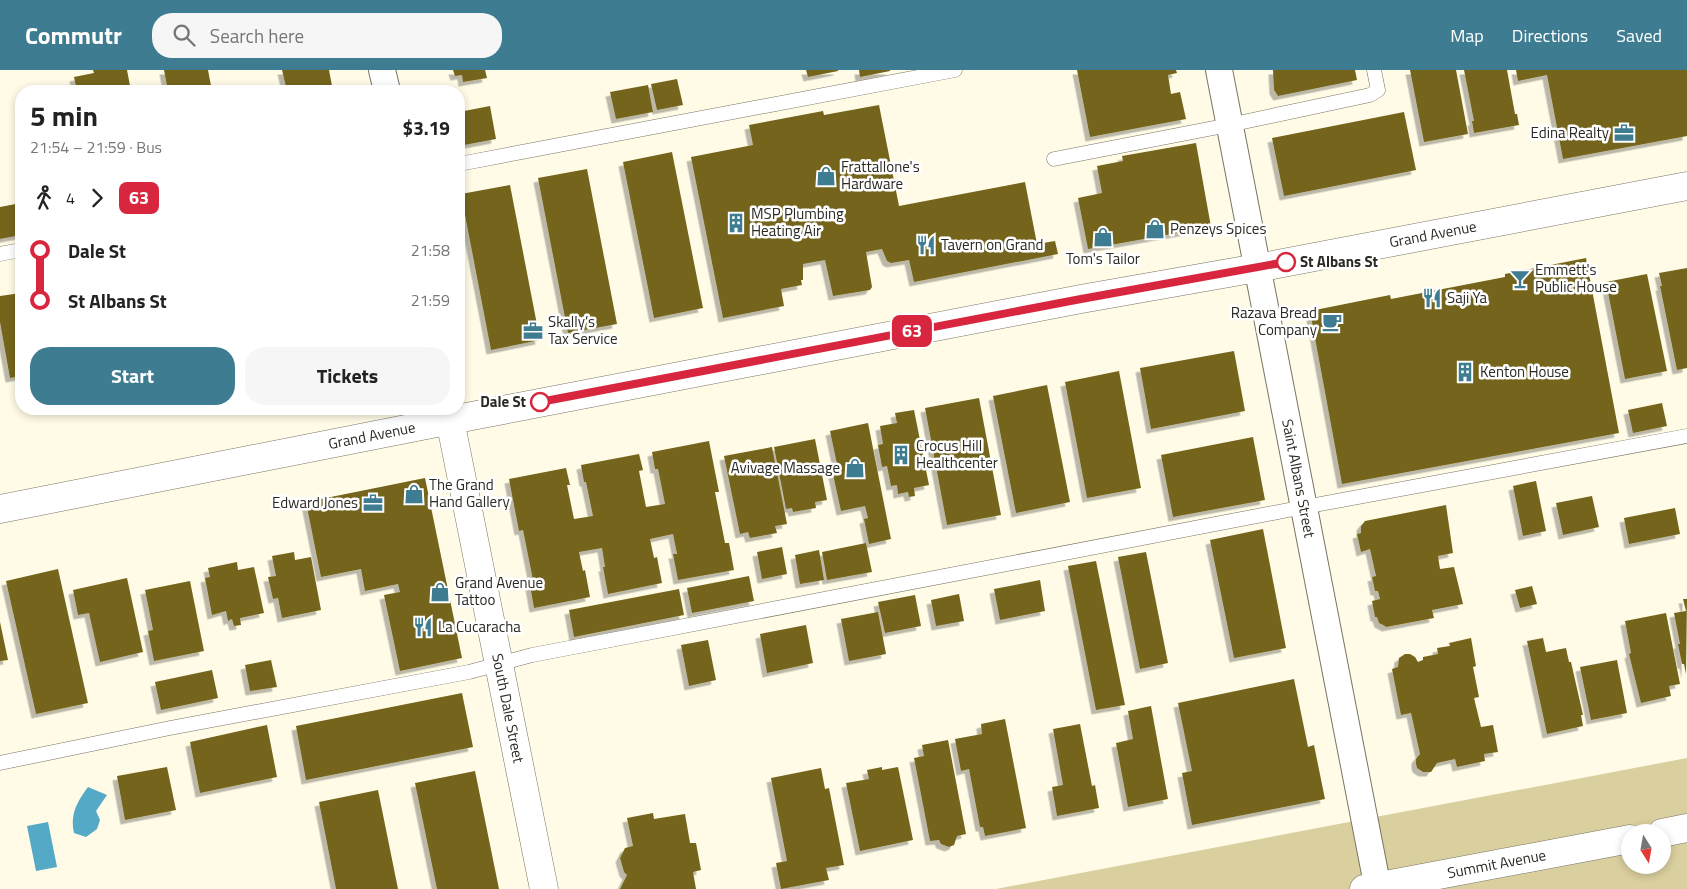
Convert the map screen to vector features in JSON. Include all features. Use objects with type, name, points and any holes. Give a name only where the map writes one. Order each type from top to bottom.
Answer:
[{"type":"main road","name":"Grand Avenue","points":[[465,411],[1257,268],[1687,186]]},
{"type":"main road","name":"Grand Avenue","points":[[0,509],[444,415]]},
{"type":"main road","name":"South Dale Street","points":[[449,415],[544,889]]},
{"type":"main road","points":[[1671,831],[1687,828]]},
{"type":"main road","name":"Summit Avenue","points":[[1373,888],[1621,841]]},
{"type":"street","points":[[382,70],[386,85]]},
{"type":"street","name":"Saint Albans Street","points":[[1219,70],[1304,507],[1373,888]]},
{"type":"lane","points":[[465,163],[955,70]]},
{"type":"lane","points":[[1054,159],[1370,95],[1378,90],[1374,70]]},
{"type":"lane","points":[[0,254],[15,251]]},
{"type":"lane","points":[[0,763],[170,728],[469,672],[532,655],[1304,507],[1687,436]]},
{"type":"shaded area","points":[[1687,758],[1687,889],[996,889]]},
{"type":"water","points":[[88,787],[107,795],[96,811],[100,820],[97,829],[86,837],[74,833],[73,820],[78,803]]},
{"type":"water","points":[[48,822],[57,867],[36,871],[27,826]]},
{"type":"building","points":[[93,70],[127,70],[130,85],[76,85],[74,77],[94,73]]},
{"type":"building","points":[[164,70],[208,70],[211,85],[167,85]]},
{"type":"building","points":[[282,70],[329,70],[332,85],[286,85]]},
{"type":"building","points":[[453,70],[485,70],[487,78],[463,82],[462,75],[455,76]]},
{"type":"building","points":[[806,70],[838,70],[838,71],[808,77]]},
{"type":"building","points":[[859,70],[890,70],[890,71],[860,77]]},
{"type":"building","points":[[1077,70],[1176,70],[1177,73],[1168,75],[1171,94],[1180,92],[1186,119],[1090,137]]},
{"type":"building","points":[[1273,70],[1355,70],[1357,80],[1278,96],[1274,90]]},
{"type":"building","points":[[1410,70],[1456,70],[1468,134],[1424,142]]},
{"type":"building","points":[[1464,70],[1507,70],[1515,114],[1517,114],[1519,125],[1474,133],[1472,121],[1474,121]]},
{"type":"building","points":[[1516,70],[1687,70],[1687,136],[1563,159],[1547,75],[1518,81]]},
{"type":"building","points":[[677,79],[683,105],[657,110],[651,84]]},
{"type":"building","points":[[648,85],[653,112],[616,119],[610,92]]},
{"type":"building","points":[[879,105],[899,206],[1025,182],[1037,244],[1055,241],[1058,254],[914,282],[909,260],[891,263],[887,261],[882,249],[866,252],[872,287],[870,290],[833,296],[825,260],[803,264],[802,285],[781,289],[784,306],[723,318],[691,157],[753,145],[749,125],[823,111],[824,115]]},
{"type":"building","points":[[490,106],[496,139],[465,145],[465,111]]},
{"type":"building","points":[[1404,112],[1416,170],[1284,196],[1272,138]]},
{"type":"building","points":[[1196,143],[1211,227],[1088,249],[1078,198],[1102,193],[1097,166],[1123,161],[1122,156]]},
{"type":"building","points":[[672,152],[703,308],[654,318],[623,162]]},
{"type":"building","points":[[587,169],[617,324],[568,333],[538,178]]},
{"type":"building","points":[[510,185],[540,340],[491,350],[465,215],[465,193]]},
{"type":"building","points":[[15,204],[15,236],[0,239],[0,207]]},
{"type":"building","name":"Kenton House","points":[[1586,258],[1619,433],[1342,484],[1310,311],[1390,295],[1391,299],[1505,277],[1505,274]]},
{"type":"building","points":[[1687,268],[1687,368],[1677,370],[1659,273]]},
{"type":"building","points":[[1647,274],[1667,371],[1625,379],[1606,282]]},
{"type":"building","points":[[15,294],[15,377],[10,378],[0,322],[0,296]]},
{"type":"building","points":[[1234,351],[1245,411],[1151,429],[1140,368]]},
{"type":"building","points":[[1119,371],[1141,488],[1087,498],[1065,382]]},
{"type":"building","points":[[1047,385],[1070,502],[1016,513],[993,396]]},
{"type":"building","points":[[979,398],[1001,515],[947,525],[925,408]]},
{"type":"building","points":[[1662,403],[1667,426],[1633,433],[1628,410]]},
{"type":"building","name":"Crocus Hill Healthcenter","points":[[914,410],[929,485],[914,488],[915,496],[909,497],[908,492],[898,494],[897,485],[891,486],[887,466],[882,467],[878,445],[883,444],[880,426],[897,423],[895,413]]},
{"type":"building","points":[[868,423],[891,539],[869,544],[864,519],[868,518],[865,506],[841,511],[831,465],[837,464],[830,431]]},
{"type":"building","points":[[1253,437],[1265,500],[1173,517],[1161,455]]},
{"type":"building","points":[[815,439],[827,500],[815,502],[816,508],[793,512],[792,508],[786,509],[774,447]]},
{"type":"building","points":[[709,441],[719,492],[715,492],[725,543],[729,543],[734,570],[678,580],[673,554],[677,554],[673,534],[650,539],[654,558],[657,557],[662,583],[608,594],[602,548],[579,552],[583,571],[585,570],[590,597],[534,608],[529,580],[533,580],[523,530],[519,531],[509,479],[566,468],[570,485],[567,485],[574,519],[593,516],[581,465],[639,454],[643,470],[639,471],[646,507],[665,504],[658,469],[655,469],[652,452]]},
{"type":"building","points":[[772,447],[787,524],[775,526],[777,533],[750,538],[748,532],[740,534],[724,456]]},
{"type":"building","points":[[425,478],[462,658],[400,671],[384,595],[400,592],[398,584],[365,591],[361,569],[321,577],[306,502]]},
{"type":"building","points":[[1536,481],[1546,531],[1523,536],[1513,486]]},
{"type":"building","points":[[1592,496],[1599,527],[1563,535],[1556,503]]},
{"type":"building","points":[[1446,505],[1453,553],[1438,556],[1440,569],[1454,567],[1463,604],[1432,610],[1434,618],[1386,627],[1379,623],[1377,617],[1375,617],[1372,601],[1380,599],[1378,591],[1375,591],[1372,577],[1376,576],[1370,549],[1361,552],[1357,534],[1361,533],[1361,526],[1365,521]]},
{"type":"building","points":[[1675,508],[1680,534],[1629,544],[1624,518]]},
{"type":"building","points":[[1263,529],[1286,648],[1234,658],[1210,540]]},
{"type":"building","points":[[866,543],[872,572],[827,580],[822,552]]},
{"type":"building","points":[[782,547],[787,574],[762,579],[757,552]]},
{"type":"building","points":[[819,550],[824,580],[800,584],[795,555]]},
{"type":"building","points":[[294,552],[295,560],[311,557],[321,610],[282,618],[278,598],[273,599],[268,577],[276,576],[272,556]]},
{"type":"building","points":[[1146,552],[1168,663],[1140,669],[1118,557]]},
{"type":"building","points":[[1096,561],[1125,705],[1096,710],[1068,566]]},
{"type":"building","points":[[237,562],[238,570],[254,567],[264,613],[240,618],[241,625],[234,626],[232,619],[228,621],[226,611],[212,615],[205,578],[210,577],[208,568]]},
{"type":"building","points":[[58,569],[88,703],[36,714],[6,581]]},
{"type":"building","points":[[749,576],[754,601],[692,613],[687,588]]},
{"type":"building","points":[[127,578],[143,652],[100,662],[89,613],[78,615],[73,590]]},
{"type":"building","points":[[1040,580],[1045,611],[1000,620],[994,589]]},
{"type":"building","points":[[190,581],[204,651],[154,661],[148,631],[153,630],[145,590]]},
{"type":"building","points":[[1532,586],[1537,604],[1520,608],[1515,590]]},
{"type":"building","points":[[679,589],[684,615],[574,637],[569,610]]},
{"type":"building","points":[[959,594],[964,621],[936,626],[931,600]]},
{"type":"building","points":[[915,595],[921,626],[885,633],[878,602]]},
{"type":"building","points":[[1683,599],[1687,599],[1686,674],[1678,644],[1680,644],[1674,613],[1686,611]]},
{"type":"building","points":[[878,612],[886,654],[849,661],[841,619]]},
{"type":"building","points":[[1666,613],[1680,684],[1669,686],[1671,696],[1641,703],[1629,654],[1631,653],[1625,621]]},
{"type":"building","points":[[0,622],[8,660],[0,661]]},
{"type":"building","points":[[806,625],[813,663],[767,673],[760,634]]},
{"type":"building","points":[[1471,638],[1476,666],[1473,667],[1479,697],[1474,698],[1481,727],[1493,725],[1498,752],[1484,754],[1485,761],[1457,767],[1455,759],[1437,763],[1431,772],[1423,772],[1417,768],[1416,764],[1416,759],[1420,754],[1411,713],[1401,715],[1392,669],[1398,667],[1399,658],[1405,654],[1415,657],[1418,662],[1423,660],[1423,657],[1438,654],[1437,648],[1450,646],[1449,643]]},
{"type":"building","points":[[1543,638],[1546,652],[1566,648],[1583,715],[1581,715],[1583,726],[1547,734],[1527,641]]},
{"type":"building","points":[[708,640],[716,680],[689,686],[681,645]]},
{"type":"building","points":[[271,660],[277,687],[250,691],[245,665]]},
{"type":"building","points":[[1617,660],[1627,713],[1591,720],[1580,667]]},
{"type":"building","points":[[212,670],[218,698],[161,710],[155,682]]},
{"type":"building","points":[[1294,679],[1308,747],[1314,745],[1325,799],[1192,825],[1182,773],[1192,771],[1178,703]]},
{"type":"building","points":[[462,693],[473,747],[306,780],[296,726]]},
{"type":"building","points":[[1151,706],[1168,799],[1128,807],[1116,743],[1133,739],[1128,711]]},
{"type":"building","points":[[1005,719],[1026,828],[985,836],[983,827],[980,827],[969,769],[961,771],[955,739],[982,734],[981,724]]},
{"type":"building","points":[[1080,724],[1092,786],[1095,785],[1099,808],[1057,816],[1052,787],[1063,785],[1053,729]]},
{"type":"building","points":[[267,725],[277,777],[200,793],[190,742]]},
{"type":"building","points":[[948,740],[966,834],[957,836],[954,845],[949,847],[941,844],[939,840],[930,841],[914,758],[924,756],[922,745]]},
{"type":"building","points":[[167,767],[176,810],[125,820],[117,776]]},
{"type":"building","points":[[882,767],[882,770],[898,767],[913,840],[860,851],[846,783],[869,779],[867,770]]},
{"type":"building","points":[[821,768],[825,789],[829,788],[844,865],[826,868],[829,880],[781,889],[776,863],[787,861],[771,778]]},
{"type":"building","points":[[475,771],[499,889],[437,889],[415,783]]},
{"type":"building","points":[[378,790],[398,889],[336,889],[319,802]]},
{"type":"building","points":[[653,813],[654,819],[685,814],[690,843],[696,843],[701,870],[693,872],[696,889],[620,889],[627,875],[624,872],[620,858],[625,848],[633,846],[627,818]]},
{"type":"bus line","name":"63","points":[[540,402],[1286,262]]},
{"type":"place","name":"Edina Realty","points":[[1624,133]]},
{"type":"place","name":"Frattallone's Hardware","points":[[826,176]]},
{"type":"place","name":"MSP Plumbing Heating Air","points":[[736,223]]},
{"type":"place","name":"Penzeys Spices","points":[[1155,229]]},
{"type":"place","name":"Tom's Tailor","points":[[1103,237]]},
{"type":"place","name":"Tavern on Grand","points":[[926,245]]},
{"type":"place","name":"St Albans St","points":[[1286,262]]},
{"type":"place","name":"Emmett's Public House","points":[[1520,279]]},
{"type":"place","name":"Saji Ya","points":[[1432,298]]},
{"type":"place","name":"Razava Bread Company","points":[[1332,322]]},
{"type":"place","name":"Skally’s Tax Service","points":[[533,331]]},
{"type":"place","name":"Kenton House","points":[[1465,372]]},
{"type":"place","name":"Dale St","points":[[540,402]]},
{"type":"place","name":"Crocus Hill Healthcenter","points":[[901,455]]},
{"type":"place","name":"Avivage Massage","points":[[855,468]]},
{"type":"place","name":"The Grand Hand Gallery","points":[[414,494]]},
{"type":"place","name":"Edward Jones","points":[[373,503]]},
{"type":"place","name":"Grand Avenue Tattoo","points":[[440,592]]},
{"type":"place","name":"La Cucaracha","points":[[423,627]]}]
